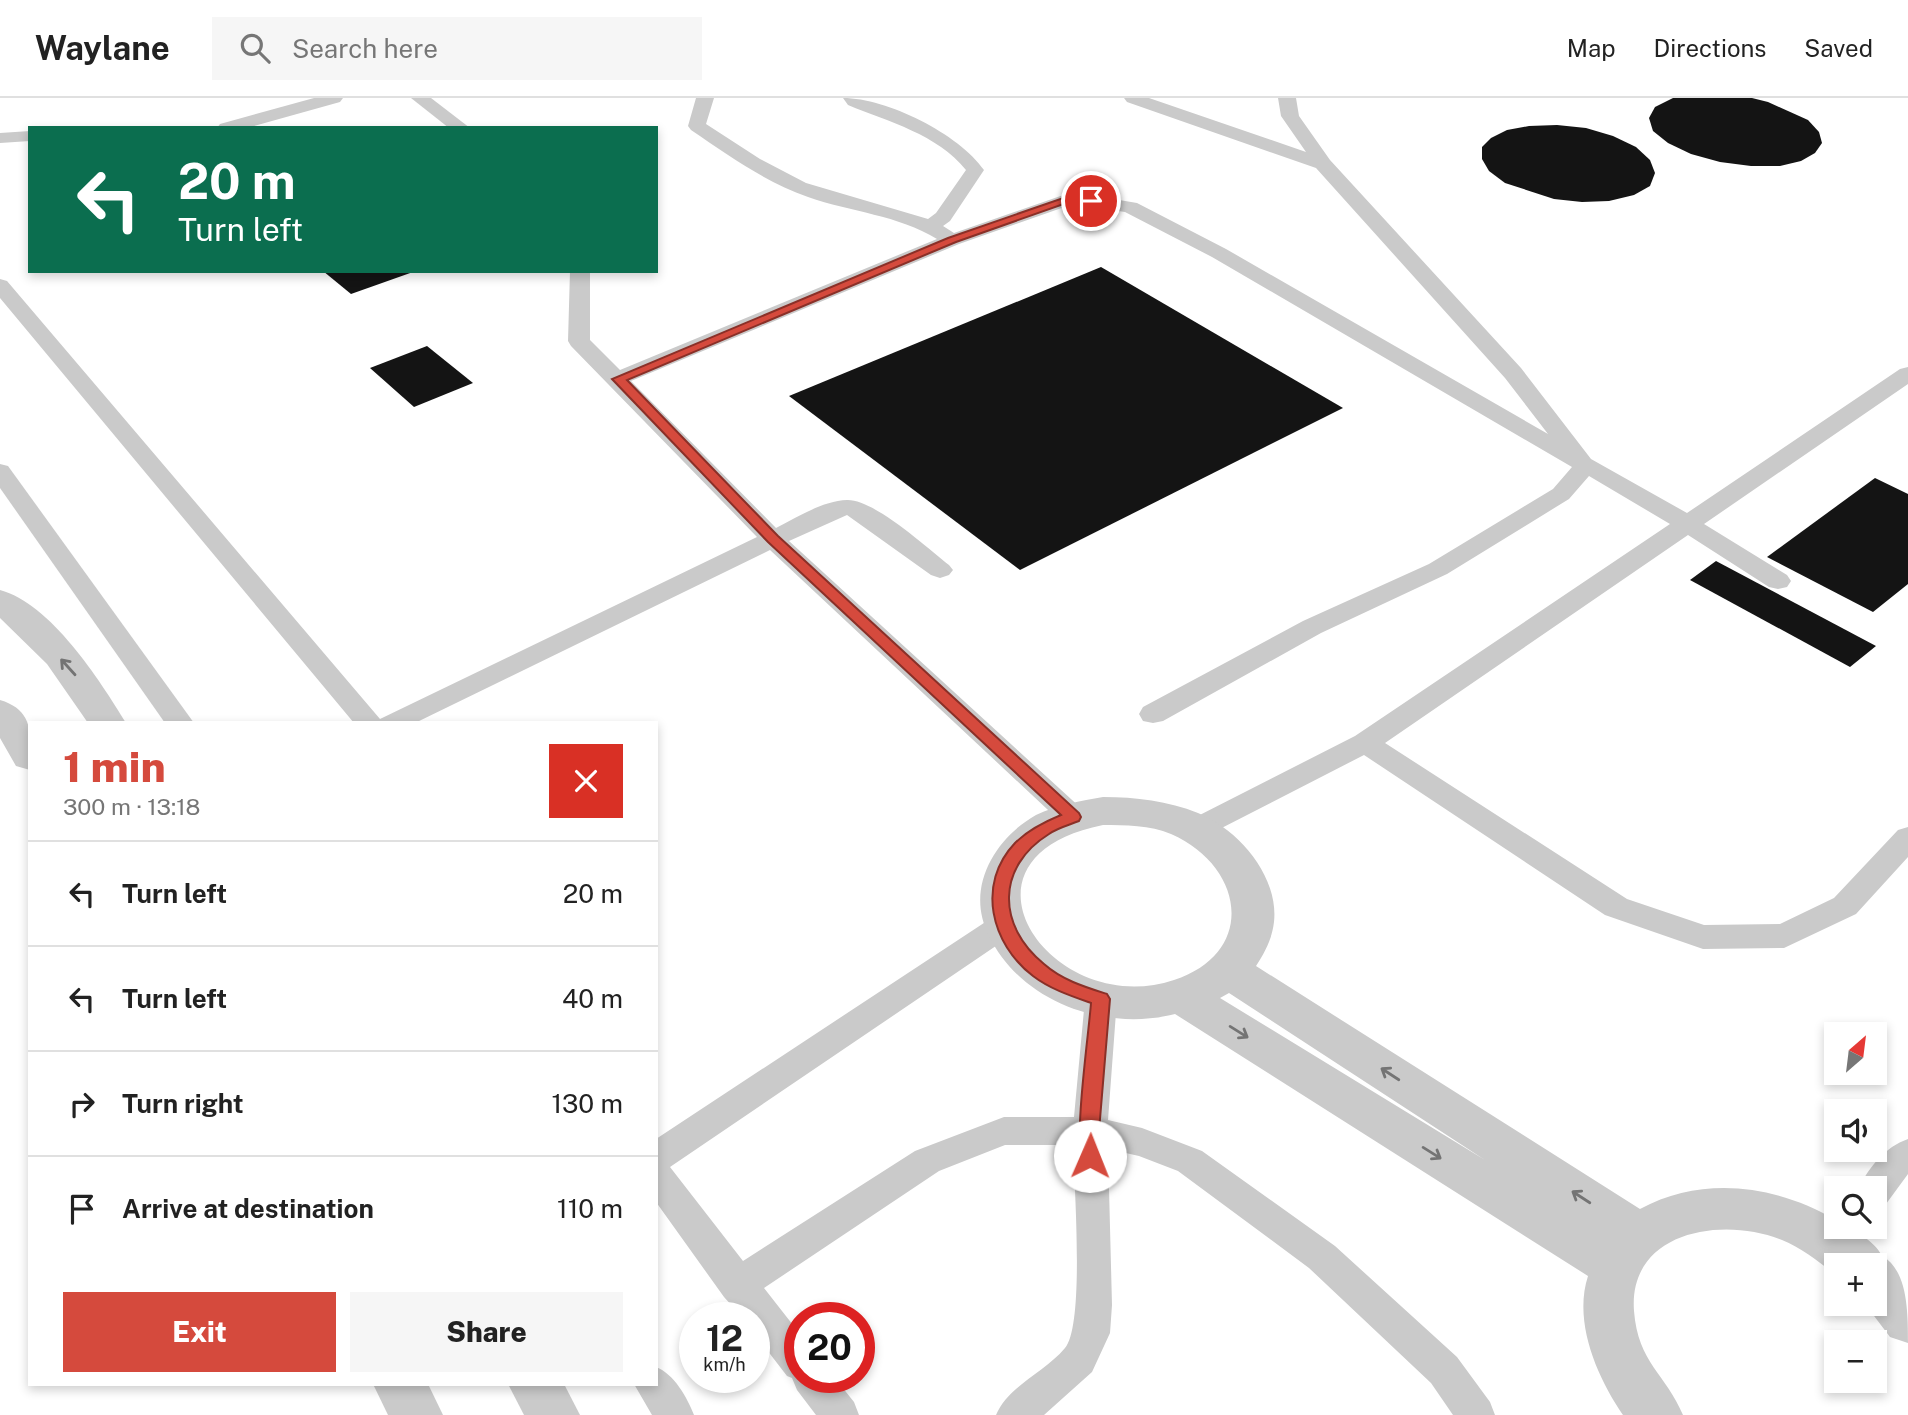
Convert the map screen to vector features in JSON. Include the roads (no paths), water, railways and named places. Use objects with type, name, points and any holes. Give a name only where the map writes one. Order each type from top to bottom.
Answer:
[{"type":"street","points":[[0,601],[24,617],[70,669],[106,721]]},
{"type":"street","points":[[0,713],[10,723],[28,754]]},
{"type":"street","points":[[1103,811],[1135,811],[1166,817],[1195,829],[1227,851],[1247,879],[1255,911],[1249,943],[1228,971],[1207,986],[1181,996],[1142,1002],[1101,999],[1068,988],[1038,971],[1016,949],[1003,925],[999,897],[1005,871],[1020,848],[1043,829],[1073,817],[1103,811]]},
{"type":"street","points":[[1228,971],[1627,1250]]},
{"type":"street","points":[[1181,996],[1627,1250]]},
{"type":"street","points":[[1657,1415],[1646,1404],[1618,1356],[1607,1309],[1627,1250],[1670,1216],[1708,1208],[1750,1210],[1794,1223],[1849,1246]]},
{"type":"street","points":[[1887,1293],[1908,1320]]},
{"type":"street","points":[[400,1386],[417,1415]]},
{"type":"street","points":[[535,1386],[554,1415]]},
{"type":"lane","points":[[233,126],[334,98]]},
{"type":"lane","points":[[420,98],[458,126]]},
{"type":"lane","points":[[705,98],[697,126],[746,159],[814,192],[894,213],[930,227],[952,240]]},
{"type":"lane","points":[[852,98],[854,102],[934,136],[964,153],[975,170],[943,217],[930,227]]},
{"type":"lane","points":[[1133,98],[1323,164]]},
{"type":"lane","points":[[1287,98],[1290,116],[1323,164],[1525,388],[1585,466]]},
{"type":"lane","points":[[0,138],[28,136]]},
{"type":"lane","points":[[618,379],[952,240],[1072,198],[1130,207],[1219,253],[1686,523],[1778,581]]},
{"type":"lane","points":[[580,273],[579,341],[773,539],[1073,817]]},
{"type":"lane","points":[[0,285],[367,721]]},
{"type":"lane","points":[[1195,829],[1365,743],[1908,374]]},
{"type":"lane","points":[[1469,398],[1525,388]]},
{"type":"lane","points":[[1153,714],[1312,627],[1438,569],[1561,494],[1585,466]]},
{"type":"lane","points":[[0,471],[179,721]]},
{"type":"lane","points":[[395,721],[835,509],[850,507],[865,514],[940,569]]},
{"type":"lane","points":[[1365,743],[1616,907],[1703,937],[1784,936],[1845,906],[1908,838]]},
{"type":"lane","points":[[658,1157],[1003,925]]},
{"type":"lane","points":[[1015,1415],[1079,1360],[1091,1333],[1094,1305],[1090,1131],[1101,999]]},
{"type":"lane","points":[[737,1285],[927,1161],[1003,1131],[1090,1131],[1142,1142],[1190,1161],[1311,1249],[1444,1370],[1476,1415]]},
{"type":"lane","points":[[1886,1176],[1895,1164],[1908,1154]]},
{"type":"lane","points":[[658,1178],[784,1344]]},
{"type":"lane","points":[[654,1386],[676,1415]]},
{"type":"lane","points":[[822,1393],[839,1415]]}]
